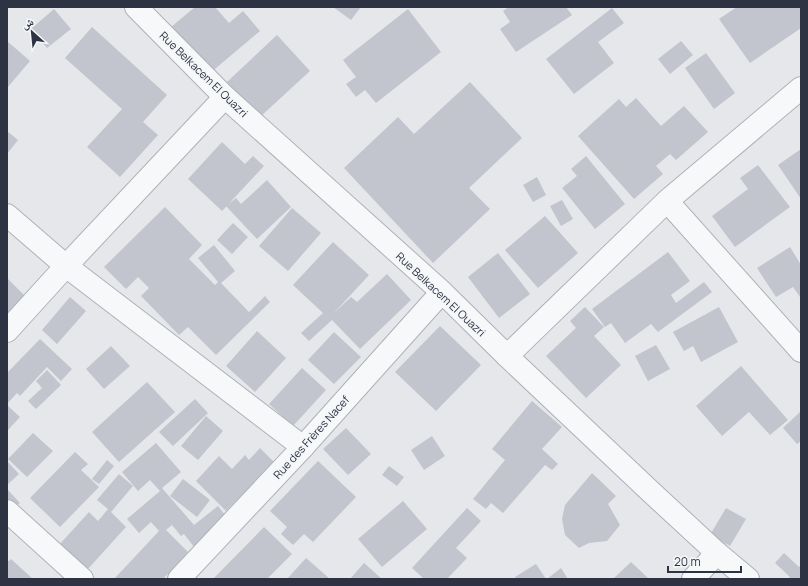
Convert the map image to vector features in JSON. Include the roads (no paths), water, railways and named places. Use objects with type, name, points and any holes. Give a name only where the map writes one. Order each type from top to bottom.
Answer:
[{"type":"street","name":"Rue Belkacem El Ouazri","points":[[136,7],[226,97],[442,292],[507,356],[717,554],[748,579]]},
{"type":"street","points":[[507,356],[667,201],[801,88]]},
{"type":"street","points":[[7,332],[66,266],[226,97]]},
{"type":"street","points":[[667,201],[799,344]]},
{"type":"street","points":[[7,215],[66,266],[303,447]]},
{"type":"street","name":"Rue des Frères Nacef","points":[[179,579],[303,447],[442,292]]},
{"type":"street","points":[[7,511],[82,579]]},
{"type":"street","points":[[693,579],[717,554]]}]
